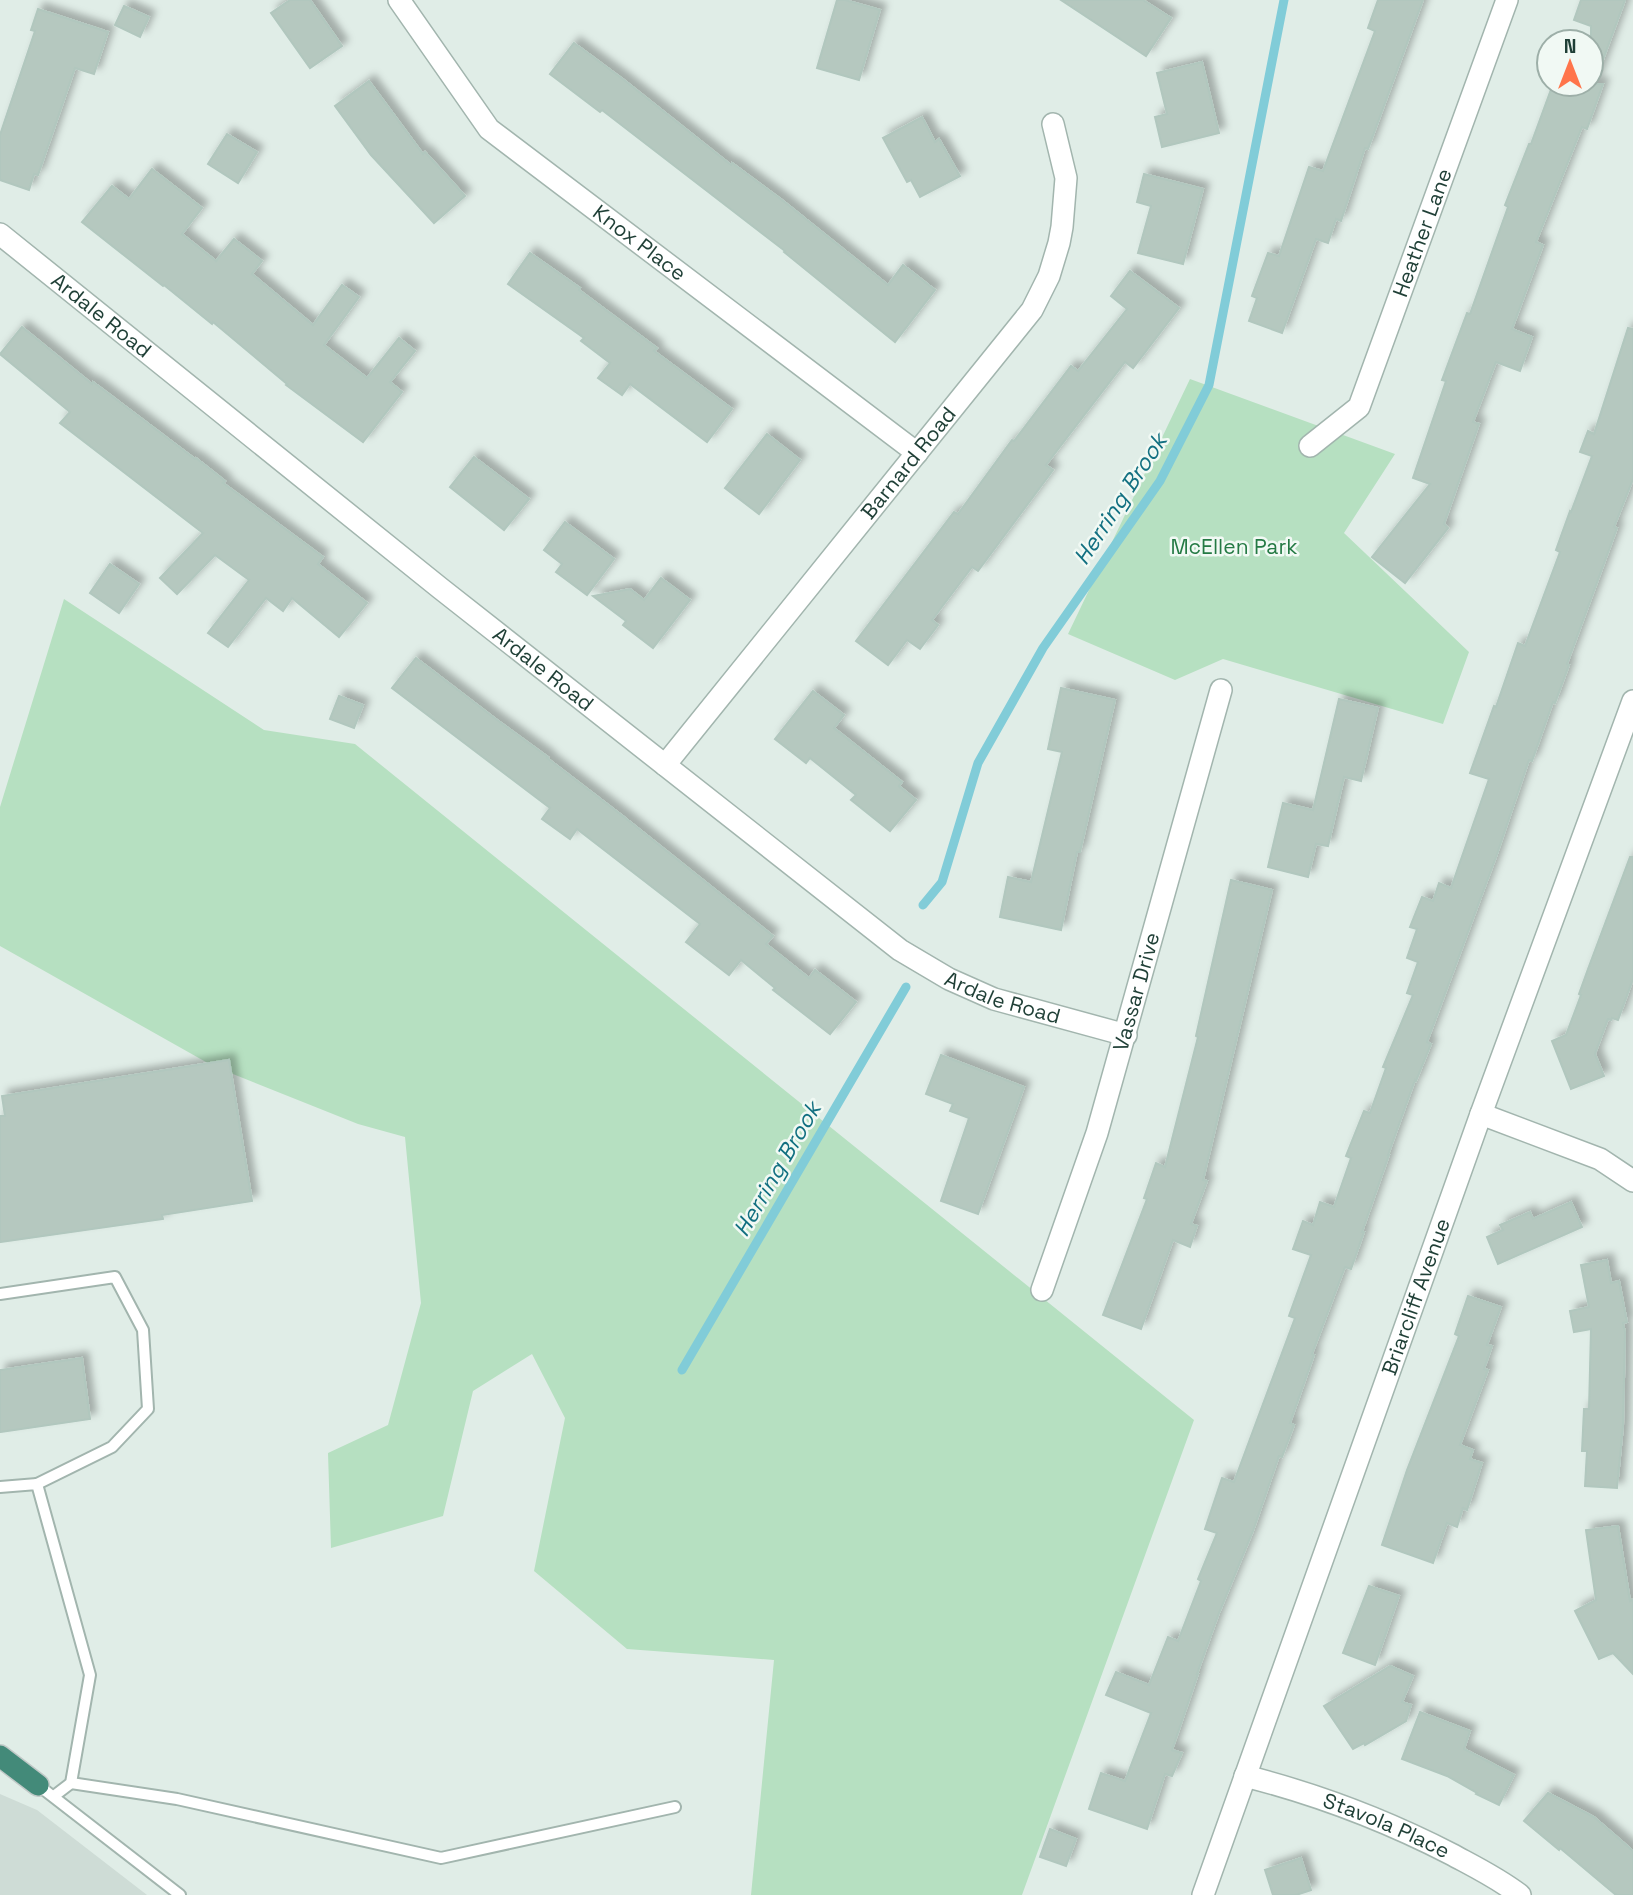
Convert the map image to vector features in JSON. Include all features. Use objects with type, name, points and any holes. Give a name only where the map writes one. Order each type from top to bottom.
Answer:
[{"type":"highway","points":[[0,1756],[46,1791]]},
{"type":"highway","points":[[0,1773],[46,1791]]},
{"type":"street","name":"Knox Place","points":[[398,0],[489,129],[917,453]]},
{"type":"street","name":"Heather Lane","points":[[1310,446],[1359,407],[1507,0]]},
{"type":"street","name":"Barnard Road","points":[[665,765],[1032,310],[1049,276],[1062,227],[1066,178],[1053,124]]},
{"type":"street","name":"Ardale Road","points":[[0,234],[451,597],[900,950],[949,979],[994,999],[1126,1035]]},
{"type":"street","name":"Vassar Drive","points":[[1042,1290],[1097,1133],[1221,690]]},
{"type":"street","name":"Briarcliff Avenue","points":[[1203,1895],[1481,1114],[1627,738],[1633,701]]},
{"type":"street","points":[[1481,1114],[1600,1159],[1633,1181]]},
{"type":"street","name":"Stavola Place","points":[[1245,1776],[1290,1788],[1385,1822],[1501,1880],[1520,1895]]},
{"type":"lane","points":[[0,1294],[115,1277],[143,1330],[149,1409],[112,1447],[37,1484],[0,1487]]},
{"type":"lane","points":[[37,1484],[90,1675],[71,1783]]},
{"type":"lane","points":[[46,1791],[71,1783],[177,1799],[441,1858],[676,1807]]},
{"type":"lane","points":[[46,1791],[180,1895]]},
{"type":"shaded area","points":[[0,1794],[37,1810],[147,1895],[0,1895]]},
{"type":"green space","name":"McEllen Park","points":[[1190,379],[1395,454],[1344,533],[1469,652],[1443,724],[1223,659],[1175,680],[1068,634]]},
{"type":"green space","points":[[64,599],[264,730],[355,744],[1194,1420],[1022,1895],[751,1895],[774,1660],[627,1649],[534,1571],[565,1418],[532,1354],[473,1391],[443,1516],[331,1548],[328,1453],[388,1425],[421,1303],[405,1137],[358,1124],[213,1066],[0,946],[0,807]]},
{"type":"building","points":[[290,0],[310,0],[342,46],[310,68],[271,13]]},
{"type":"building","points":[[837,0],[880,10],[859,80],[817,68]]},
{"type":"building","points":[[1061,0],[1143,0],[1171,18],[1146,56]]},
{"type":"building","points":[[1378,0],[1423,0],[1368,149],[1365,148],[1341,221],[1336,219],[1328,243],[1316,239],[1282,333],[1249,321],[1257,298],[1252,296],[1268,253],[1279,256],[1309,167],[1323,171],[1375,31],[1368,28]]},
{"type":"building","points":[[1581,0],[1625,0],[1605,54],[1605,28],[1591,28],[1574,20]]},
{"type":"building","points":[[124,6],[149,17],[140,37],[115,25]]},
{"type":"building","points":[[38,9],[108,32],[94,74],[75,68],[38,175],[34,174],[29,190],[0,180],[0,135],[35,31],[31,30]]},
{"type":"building","points":[[574,43],[731,165],[732,163],[782,200],[888,285],[903,265],[935,290],[895,342],[785,251],[602,110],[600,112],[550,74]]},
{"type":"building","points":[[1202,62],[1219,133],[1162,147],[1155,117],[1167,114],[1157,73]]},
{"type":"building","points":[[369,81],[423,154],[425,152],[465,196],[434,223],[371,155],[335,106]]},
{"type":"building","points":[[1548,98],[1598,98],[1587,129],[1582,127],[1536,242],[1543,245],[1512,329],[1532,337],[1520,371],[1496,362],[1473,422],[1479,424],[1444,524],[1448,528],[1405,583],[1372,557],[1430,484],[1413,478],[1446,381],[1442,380],[1467,313],[1470,314],[1508,207],[1505,205]]},
{"type":"building","points":[[922,117],[935,142],[939,139],[960,176],[920,197],[911,180],[907,182],[883,138]]},
{"type":"building","points":[[227,134],[257,152],[238,183],[208,164]]},
{"type":"building","points":[[152,169],[202,208],[182,234],[216,261],[234,239],[262,261],[252,274],[313,325],[342,285],[359,297],[324,345],[367,378],[399,338],[415,351],[390,382],[402,392],[363,442],[286,385],[213,322],[212,324],[82,222],[112,186],[129,199]]},
{"type":"building","points":[[1144,174],[1203,189],[1183,264],[1138,253],[1151,206],[1137,202]]},
{"type":"building","points":[[530,253],[580,288],[579,290],[657,348],[654,351],[732,409],[707,442],[630,384],[622,395],[598,378],[610,363],[581,341],[584,338],[508,284]]},
{"type":"building","points":[[1130,271],[1179,308],[1133,368],[1125,362],[1046,465],[1053,470],[978,571],[972,567],[932,620],[938,625],[920,649],[907,640],[888,665],[856,641],[954,512],[958,514],[1071,366],[1078,371],[1127,309],[1111,296]]},
{"type":"building","points":[[22,327],[92,384],[93,382],[196,458],[225,481],[223,483],[323,557],[318,564],[367,603],[339,637],[292,598],[283,611],[266,598],[228,647],[208,633],[249,580],[215,555],[177,594],[160,578],[203,533],[60,423],[70,412],[0,354]]},
{"type":"building","points":[[1628,328],[1633,329],[1633,479],[1614,527],[1617,528],[1567,664],[1569,665],[1532,761],[1529,760],[1427,1042],[1431,1044],[1388,1155],[1351,1269],[1345,1267],[1312,1354],[1314,1355],[1290,1423],[1294,1425],[1282,1457],[1279,1456],[1197,1674],[1172,1750],[1182,1753],[1172,1776],[1165,1774],[1147,1829],[1089,1809],[1101,1773],[1125,1781],[1151,1713],[1106,1695],[1116,1672],[1149,1685],[1168,1637],[1178,1641],[1201,1581],[1198,1579],[1217,1533],[1205,1529],[1222,1478],[1234,1482],[1295,1318],[1289,1316],[1311,1255],[1293,1249],[1303,1221],[1313,1225],[1320,1202],[1334,1207],[1351,1158],[1346,1156],[1364,1111],[1370,1113],[1386,1068],[1383,1067],[1413,995],[1407,993],[1418,962],[1407,958],[1417,929],[1410,927],[1422,897],[1433,901],[1439,883],[1451,888],[1489,779],[1470,773],[1518,643],[1525,646],[1560,552],[1556,550],[1592,456],[1580,452],[1588,431],[1594,434]]},
{"type":"building","points":[[767,434],[800,460],[759,514],[725,488]]},
{"type":"building","points":[[474,457],[529,499],[504,530],[450,487]]},
{"type":"building","points":[[565,522],[614,559],[587,595],[556,572],[562,564],[544,550]]},
{"type":"building","points":[[110,564],[139,584],[119,613],[90,593]]},
{"type":"building","points":[[661,578],[690,600],[653,648],[623,625],[626,621],[593,596],[630,589],[644,600]]},
{"type":"building","points":[[416,658],[548,757],[773,936],[766,944],[809,978],[815,970],[856,1002],[830,1034],[773,990],[775,988],[741,960],[729,975],[686,942],[700,924],[577,829],[570,839],[542,819],[550,808],[392,688]]},
{"type":"building","points":[[1061,688],[1115,700],[1080,852],[1077,852],[1061,930],[1000,917],[1008,877],[1031,882],[1062,752],[1048,749]]},
{"type":"building","points":[[813,691],[844,715],[834,728],[902,782],[899,786],[916,800],[890,831],[851,800],[856,795],[810,758],[806,763],[775,739]]},
{"type":"building","points":[[339,696],[363,705],[354,728],[330,719]]},
{"type":"building","points":[[1339,699],[1378,708],[1361,781],[1344,777],[1328,846],[1316,844],[1308,877],[1268,867],[1283,803],[1313,810]]},
{"type":"building","points":[[1630,857],[1633,857],[1633,979],[1618,1020],[1608,1019],[1595,1054],[1604,1076],[1571,1089],[1552,1041],[1566,1035]]},
{"type":"building","points":[[1231,880],[1272,890],[1203,1180],[1207,1181],[1191,1224],[1197,1226],[1190,1247],[1173,1240],[1141,1329],[1103,1315],[1147,1199],[1144,1198],[1156,1163],[1165,1167],[1198,1037],[1196,1036]]},
{"type":"building","points":[[941,1055],[1024,1087],[978,1214],[941,1201],[969,1118],[950,1111],[953,1104],[926,1094]]},
{"type":"building","points":[[229,1060],[252,1201],[162,1215],[163,1219],[0,1242],[0,1116],[5,1116],[2,1096]]},
{"type":"building","points":[[1571,1202],[1582,1227],[1498,1264],[1487,1237],[1503,1230],[1500,1225],[1530,1212],[1533,1219]]},
{"type":"building","points":[[1607,1260],[1611,1283],[1619,1281],[1627,1322],[1623,1323],[1623,1426],[1617,1488],[1585,1486],[1587,1451],[1582,1451],[1584,1409],[1589,1409],[1591,1329],[1574,1332],[1570,1311],[1589,1307],[1581,1265]]},
{"type":"building","points":[[1468,1296],[1501,1307],[1487,1345],[1492,1346],[1484,1369],[1488,1370],[1460,1445],[1473,1450],[1470,1459],[1482,1463],[1467,1510],[1463,1508],[1457,1527],[1447,1523],[1433,1563],[1382,1545],[1407,1470],[1459,1336],[1455,1334]]},
{"type":"building","points":[[82,1358],[90,1419],[0,1432],[0,1370]]},
{"type":"building","points":[[1618,1526],[1630,1601],[1633,1599],[1633,1674],[1613,1653],[1599,1659],[1575,1611],[1596,1600],[1586,1530]]},
{"type":"building","points":[[1369,1586],[1399,1596],[1375,1665],[1343,1653]]},
{"type":"building","points":[[1390,1666],[1413,1676],[1402,1702],[1411,1705],[1406,1721],[1353,1749],[1324,1706]]},
{"type":"building","points":[[1420,1712],[1470,1731],[1464,1749],[1514,1775],[1499,1805],[1447,1776],[1402,1759]]},
{"type":"building","points":[[1548,1793],[1594,1817],[1633,1851],[1633,1895],[1616,1895],[1524,1821]]},
{"type":"building","points":[[1050,1829],[1076,1839],[1066,1866],[1040,1857]]},
{"type":"building","points":[[1301,1858],[1311,1890],[1296,1895],[1273,1895],[1265,1870]]},
{"type":"waterway","name":"Herring Brook","points":[[923,905],[942,882],[978,763],[1043,648],[1160,481],[1209,385],[1284,0]]},
{"type":"waterway","name":"Herring Brook","points":[[682,1370],[906,987]]}]
